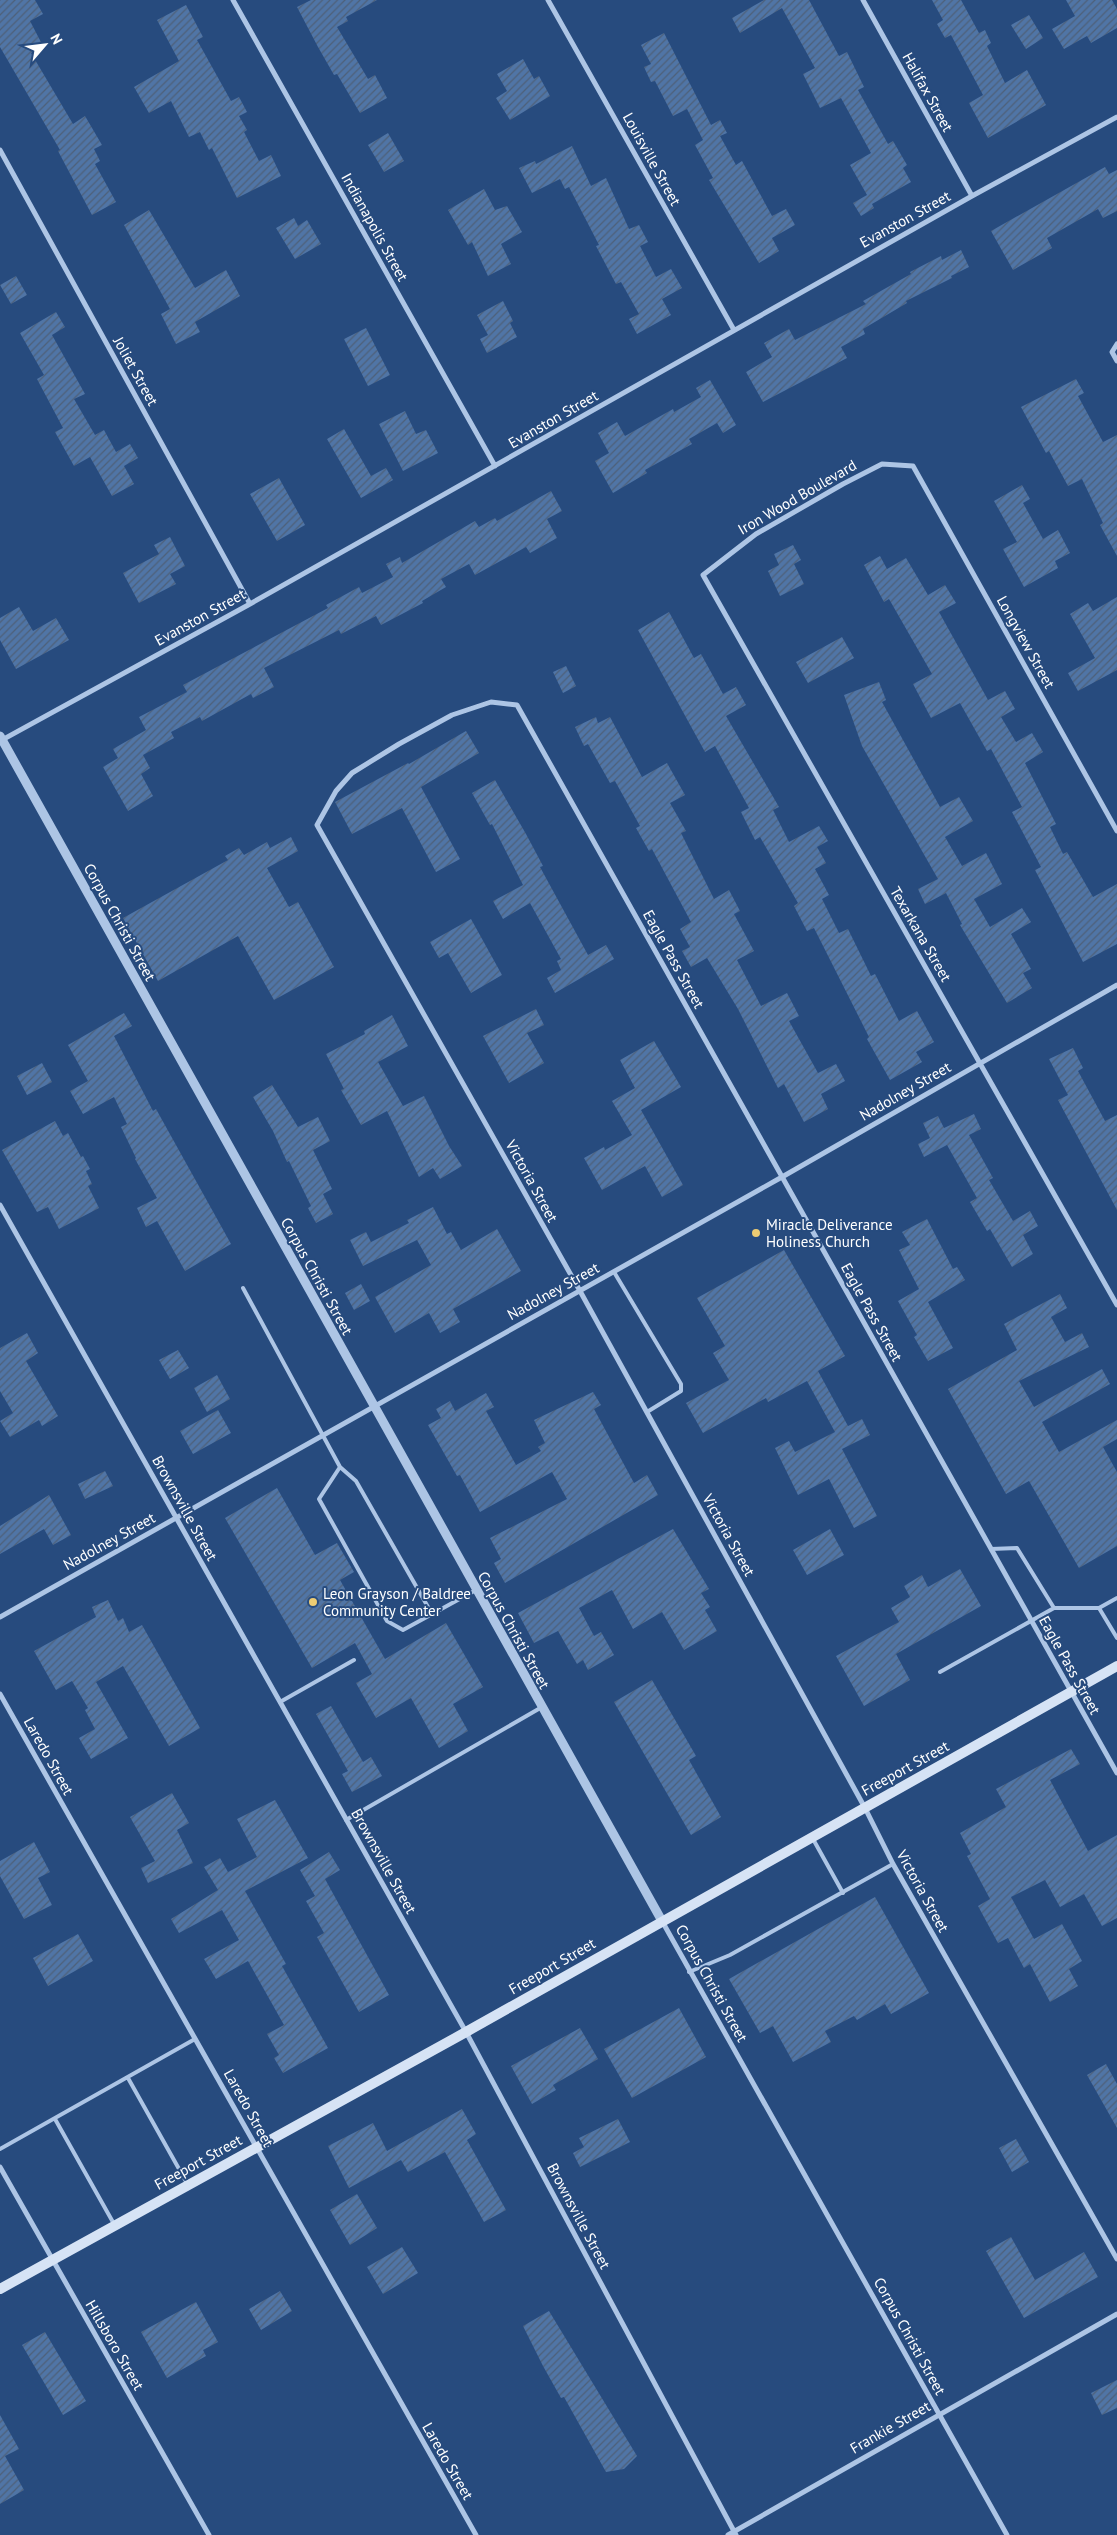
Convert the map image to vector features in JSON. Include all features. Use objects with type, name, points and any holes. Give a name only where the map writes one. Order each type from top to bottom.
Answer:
[{"type":"main road","name":"Freeport Street","points":[[0,2289],[466,2032],[1117,1666]]},
{"type":"street","name":"Indianapolis Street","points":[[233,0],[496,466]]},
{"type":"street","name":"Louisville Street","points":[[548,0],[734,330]]},
{"type":"street","name":"Halifax Street","points":[[863,0],[972,196]]},
{"type":"street","name":"Evanston Street","points":[[1,739],[250,604],[972,196],[1117,117]]},
{"type":"street","name":"Joliet Street","points":[[0,150],[250,604]]},
{"type":"street","points":[[1117,344],[1112,352],[1117,361]]},
{"type":"street","name":"Iron Wood Boulevard","points":[[703,575],[756,534],[843,484],[882,464],[913,466]]},
{"type":"street","name":"Longview Street","points":[[913,466],[1117,831]]},
{"type":"street","name":"Texarkana Street","points":[[703,575],[1117,1305]]},
{"type":"street","name":"Eagle Pass Street","points":[[317,825],[333,796],[352,773],[399,744],[452,715],[491,702],[517,706],[1117,1773]]},
{"type":"street","name":"Corpus Christi Street","points":[[1,739],[689,1972],[1007,2535]]},
{"type":"street","name":"Victoria Street","points":[[317,825],[580,1291],[865,1808],[893,1864],[1117,2259]]},
{"type":"street","name":"Nadolney Street","points":[[0,1617],[373,1405],[782,1177],[979,1062],[1117,985]]},
{"type":"street","name":"Brownsville Street","points":[[0,1205],[466,2032],[735,2533]]},
{"type":"street","name":"Laredo Street","points":[[0,1694],[476,2535]]},
{"type":"street","name":"Hillsboro Street","points":[[0,2167],[51,2260],[209,2535]]},
{"type":"street","name":"Frankie Street","points":[[728,2535],[735,2533],[938,2414],[1117,2314]]},
{"type":"lane","points":[[614,1272],[681,1384],[681,1391],[647,1412]]},
{"type":"lane","points":[[243,1288],[340,1467],[356,1481],[432,1614]]},
{"type":"lane","points":[[340,1467],[319,1499],[387,1621],[403,1630],[476,1590]]},
{"type":"lane","points":[[991,1549],[1017,1548],[1054,1608]]},
{"type":"lane","points":[[940,1672],[1054,1608],[1099,1608],[1117,1598]]},
{"type":"lane","points":[[1099,1608],[1117,1638]]},
{"type":"lane","points":[[280,1702],[354,1660]]},
{"type":"lane","points":[[346,1820],[542,1707]]},
{"type":"lane","points":[[812,1837],[843,1893]]},
{"type":"lane","points":[[689,1972],[730,1955],[893,1864]]},
{"type":"lane","points":[[0,2149],[195,2039]]},
{"type":"lane","points":[[128,2078],[188,2185]]},
{"type":"lane","points":[[55,2119],[114,2225]]},
{"type":"building","points":[[0,0],[35,0],[43,14],[30,21],[43,46],[31,53],[73,124],[85,116],[102,145],[94,149],[100,161],[95,164],[116,202],[92,215],[58,151],[60,150],[0,47]]},
{"type":"building","points":[[311,0],[377,0],[346,17],[348,21],[337,27],[368,79],[375,75],[387,98],[360,113],[337,74],[334,75],[297,7]]},
{"type":"building","points":[[764,0],[809,0],[839,56],[847,52],[864,87],[858,90],[888,144],[893,141],[907,165],[903,168],[911,182],[872,204],[874,208],[861,216],[853,203],[867,195],[850,165],[871,153],[841,98],[820,108],[803,74],[815,68],[782,8],[740,33],[732,18]]},
{"type":"building","points":[[932,0],[961,0],[979,33],[985,30],[991,43],[987,46],[1005,83],[1027,70],[1046,105],[988,138],[969,103],[983,95],[951,35],[945,38],[937,24],[943,20]]},
{"type":"building","points":[[1066,0],[1112,0],[1117,9],[1117,28],[1091,43],[1087,36],[1064,49],[1052,29],[1075,16]]},
{"type":"building","points":[[186,5],[203,37],[197,40],[231,101],[239,97],[247,112],[239,116],[247,130],[244,132],[259,161],[271,155],[281,176],[237,198],[212,148],[209,150],[200,132],[189,137],[171,101],[149,113],[134,87],[179,61],[157,20]]},
{"type":"building","points":[[1029,15],[1043,38],[1026,49],[1011,25]]},
{"type":"building","points":[[664,33],[711,125],[720,120],[727,133],[720,136],[736,165],[742,161],[772,216],[786,209],[795,225],[772,238],[779,251],[759,263],[709,180],[713,178],[695,145],[703,140],[687,109],[673,116],[655,81],[651,82],[644,67],[651,64],[641,45]]},
{"type":"building","points":[[523,59],[534,79],[539,76],[550,96],[510,120],[496,98],[507,91],[497,74]]},
{"type":"building","points":[[388,133],[404,161],[384,172],[368,145]]},
{"type":"building","points":[[572,146],[591,186],[606,178],[629,229],[639,225],[648,242],[640,246],[656,277],[671,269],[682,288],[662,299],[671,315],[637,334],[629,319],[639,314],[621,282],[616,284],[596,246],[599,245],[569,187],[565,189],[560,179],[532,193],[519,168],[535,161],[536,164]]},
{"type":"building","points":[[1105,167],[1109,174],[1117,170],[1117,211],[1103,218],[1098,209],[1047,238],[1052,248],[1013,270],[991,231]]},
{"type":"building","points":[[484,189],[495,210],[507,206],[522,232],[501,244],[511,264],[488,276],[472,242],[468,245],[448,210]]},
{"type":"building","points":[[149,210],[195,288],[226,270],[240,296],[195,322],[200,332],[176,344],[161,314],[170,309],[124,225]]},
{"type":"building","points":[[294,218],[298,226],[307,220],[321,244],[295,259],[276,228]]},
{"type":"building","points":[[961,250],[969,267],[951,276],[952,278],[906,301],[907,303],[863,329],[865,334],[841,347],[847,358],[763,402],[746,372],[772,357],[764,343],[789,329],[795,340],[866,304],[863,301],[911,274],[910,272],[941,256],[942,260]]},
{"type":"building","points":[[16,276],[27,295],[11,304],[0,285]]},
{"type":"building","points":[[503,301],[513,321],[510,323],[517,337],[487,353],[480,339],[488,335],[477,315]]},
{"type":"building","points":[[56,312],[65,327],[52,335],[85,394],[74,399],[95,435],[104,430],[116,452],[130,444],[138,458],[124,466],[134,484],[112,496],[90,457],[74,466],[55,432],[63,428],[37,379],[44,375],[20,333]]},
{"type":"building","points":[[366,328],[390,375],[368,386],[344,339]]},
{"type":"building","points":[[1076,379],[1084,393],[1078,396],[1103,442],[1117,435],[1117,556],[1100,525],[1103,523],[1082,479],[1068,486],[1049,451],[1046,453],[1021,407]]},
{"type":"building","points":[[710,380],[736,425],[723,433],[717,423],[689,439],[692,444],[645,470],[647,473],[613,493],[595,461],[609,453],[598,433],[617,422],[625,436],[673,409],[674,412],[701,397],[696,388]]},
{"type":"building","points":[[405,411],[416,434],[426,430],[438,453],[403,471],[379,424]]},
{"type":"building","points":[[344,429],[371,476],[386,468],[393,480],[361,498],[327,439]]},
{"type":"building","points":[[279,478],[305,525],[277,541],[250,494]]},
{"type":"building","points":[[1022,485],[1030,499],[1023,503],[1043,539],[1058,530],[1070,553],[1055,561],[1058,568],[1024,587],[1003,549],[1017,542],[994,501]]},
{"type":"building","points":[[551,491],[562,511],[547,519],[557,538],[530,553],[526,547],[475,575],[469,564],[441,579],[446,587],[422,601],[423,603],[381,625],[376,616],[341,634],[339,630],[264,668],[274,687],[253,698],[251,694],[202,721],[200,717],[171,732],[174,738],[143,755],[150,768],[141,774],[153,796],[128,811],[103,767],[118,758],[113,749],[146,730],[139,717],[187,692],[183,685],[328,608],[326,605],[359,587],[362,593],[393,577],[386,564],[400,557],[402,563],[475,521],[479,527],[495,518],[497,521]]},
{"type":"building","points":[[170,537],[185,566],[170,574],[176,584],[139,603],[123,573],[159,554],[154,545]]},
{"type":"building","points":[[793,545],[801,560],[794,564],[804,584],[780,596],[768,571],[779,565],[774,554]]},
{"type":"building","points":[[880,556],[887,569],[906,558],[928,595],[945,585],[956,603],[939,612],[988,700],[1005,691],[1015,709],[1001,717],[1016,742],[1032,733],[1043,752],[1025,763],[1056,824],[1050,827],[1063,854],[1067,852],[1093,897],[1117,884],[1117,944],[1083,962],[1035,870],[1041,867],[1012,812],[1022,807],[991,749],[987,751],[960,703],[931,718],[913,684],[932,674],[889,599],[884,602],[864,565]]},
{"type":"building","points":[[1117,597],[1117,670],[1078,691],[1068,673],[1095,658],[1070,614],[1088,603],[1093,611]]},
{"type":"building","points":[[19,607],[33,631],[56,618],[69,640],[16,669],[0,640],[0,618]]},
{"type":"building","points":[[669,612],[694,658],[701,654],[723,694],[736,687],[746,705],[726,716],[779,807],[773,810],[789,842],[819,826],[828,841],[817,847],[826,863],[815,869],[829,895],[822,899],[839,933],[848,929],[871,976],[875,974],[899,1021],[917,1011],[934,1042],[916,1052],[922,1062],[890,1080],[867,1039],[869,1037],[814,928],[807,931],[794,906],[798,903],[760,837],[755,840],[741,812],[749,808],[715,746],[705,752],[638,630]]},
{"type":"building","points":[[842,637],[854,658],[808,683],[796,662]]},
{"type":"building","points":[[566,666],[576,686],[563,693],[553,672]]},
{"type":"building","points":[[879,682],[886,700],[882,702],[940,807],[959,797],[973,821],[945,837],[962,866],[986,853],[1002,884],[974,899],[990,927],[1022,908],[1031,922],[1011,934],[1031,969],[1023,973],[1032,988],[1007,1003],[960,925],[962,924],[946,893],[925,904],[918,889],[938,879],[862,746],[844,695]]},
{"type":"building","points":[[596,717],[598,723],[610,717],[642,777],[667,763],[685,795],[670,803],[686,831],[681,833],[714,899],[729,890],[740,911],[734,914],[754,951],[737,960],[761,1006],[787,993],[799,1016],[789,1021],[818,1073],[836,1064],[845,1081],[821,1094],[828,1109],[804,1122],[784,1084],[778,1088],[738,1009],[707,958],[691,967],[682,951],[690,947],[680,929],[691,922],[652,849],[649,851],[636,828],[640,826],[615,781],[610,783],[588,744],[584,746],[575,727]]},
{"type":"building","points":[[466,731],[479,753],[421,787],[460,859],[436,872],[402,808],[352,834],[335,802],[409,764]]},
{"type":"building","points":[[495,780],[526,834],[543,866],[540,867],[588,955],[606,945],[614,959],[555,993],[547,978],[561,970],[557,961],[561,959],[530,903],[503,919],[493,901],[523,885],[492,824],[490,825],[472,793]]},
{"type":"building","points":[[291,837],[298,851],[267,868],[289,907],[298,902],[334,967],[274,1000],[238,936],[158,981],[123,918],[228,860],[225,856],[239,848],[244,855],[267,842],[270,848]]},
{"type":"building","points":[[471,919],[502,975],[471,993],[448,953],[439,958],[430,942]]},
{"type":"building","points":[[536,1009],[544,1025],[527,1033],[544,1063],[509,1083],[483,1036]]},
{"type":"building","points":[[124,1013],[132,1026],[114,1036],[153,1111],[156,1109],[231,1244],[185,1271],[157,1221],[146,1227],[137,1208],[157,1198],[135,1159],[121,1127],[127,1124],[114,1097],[83,1114],[70,1091],[88,1081],[68,1045]]},
{"type":"building","points":[[392,1015],[408,1046],[378,1062],[403,1106],[424,1096],[449,1146],[462,1166],[440,1179],[433,1168],[419,1177],[387,1111],[361,1125],[341,1090],[344,1089],[326,1054],[365,1034],[364,1031]]},
{"type":"building","points":[[654,1041],[681,1087],[641,1110],[683,1185],[662,1197],[645,1166],[602,1190],[584,1158],[604,1147],[605,1150],[632,1135],[612,1101],[635,1088],[620,1060]]},
{"type":"building","points":[[1073,1048],[1083,1068],[1078,1071],[1105,1121],[1117,1115],[1117,1210],[1058,1100],[1068,1095],[1049,1059]]},
{"type":"building","points":[[42,1063],[52,1082],[27,1095],[17,1076]]},
{"type":"building","points":[[272,1085],[298,1127],[318,1117],[330,1141],[313,1150],[332,1189],[323,1194],[333,1214],[316,1223],[308,1208],[311,1206],[289,1161],[287,1162],[273,1131],[253,1097]]},
{"type":"building","points":[[974,1114],[981,1129],[969,1135],[993,1178],[989,1180],[1013,1221],[1030,1211],[1038,1226],[1023,1235],[1033,1254],[1012,1267],[990,1229],[987,1231],[970,1202],[977,1198],[947,1145],[924,1157],[918,1144],[930,1138],[923,1123],[938,1116],[944,1128]]},
{"type":"building","points":[[55,1121],[63,1136],[68,1133],[90,1169],[86,1171],[92,1184],[88,1186],[99,1208],[59,1229],[48,1207],[37,1212],[2,1150]]},
{"type":"building","points":[[433,1207],[447,1234],[451,1232],[461,1250],[497,1229],[521,1271],[453,1309],[460,1322],[440,1333],[429,1313],[395,1333],[375,1297],[431,1265],[417,1240],[363,1266],[350,1240],[366,1232],[371,1242],[409,1223],[407,1220]]},
{"type":"building","points":[[927,1219],[953,1269],[957,1267],[965,1280],[928,1302],[953,1348],[928,1361],[914,1337],[917,1335],[898,1301],[919,1289],[899,1250],[910,1245],[902,1232]]},
{"type":"building","points":[[784,1250],[845,1356],[818,1371],[848,1426],[862,1419],[870,1435],[842,1449],[877,1516],[854,1528],[829,1479],[798,1495],[775,1448],[789,1441],[795,1452],[835,1432],[807,1381],[768,1402],[766,1398],[703,1433],[686,1403],[729,1380],[713,1353],[725,1346],[697,1298]]},
{"type":"building","points":[[361,1284],[370,1301],[354,1310],[345,1293]]},
{"type":"building","points":[[1060,1294],[1067,1308],[1051,1317],[1065,1342],[1082,1333],[1089,1347],[1019,1381],[1034,1407],[1102,1369],[1110,1384],[1042,1422],[1059,1452],[1117,1420],[1117,1439],[1103,1447],[1117,1472],[1117,1546],[1079,1568],[1029,1481],[1006,1494],[948,1389],[1017,1350],[1004,1324]]},
{"type":"building","points":[[27,1333],[38,1353],[26,1361],[58,1416],[42,1426],[39,1420],[10,1437],[0,1421],[13,1413],[0,1391],[0,1348]]},
{"type":"building","points":[[178,1350],[189,1368],[170,1379],[159,1360]]},
{"type":"building","points":[[217,1375],[230,1399],[207,1412],[194,1388]]},
{"type":"building","points":[[593,1392],[601,1405],[594,1409],[634,1483],[647,1475],[658,1495],[505,1583],[494,1563],[501,1559],[490,1538],[567,1499],[552,1472],[480,1512],[460,1475],[457,1476],[428,1425],[441,1418],[436,1409],[450,1401],[455,1411],[486,1393],[494,1407],[486,1411],[516,1465],[541,1451],[538,1447],[545,1443],[534,1420]]},
{"type":"building","points":[[218,1410],[231,1433],[193,1454],[180,1431]]},
{"type":"building","points":[[105,1471],[113,1486],[85,1499],[78,1484]]},
{"type":"building","name":"Leon Grayson / Baldree Community Center","points":[[277,1488],[315,1555],[337,1543],[354,1572],[340,1580],[385,1659],[446,1623],[483,1687],[453,1704],[468,1731],[439,1748],[411,1698],[376,1718],[356,1683],[372,1674],[355,1643],[312,1668],[225,1518]]},
{"type":"building","points":[[49,1495],[71,1535],[53,1545],[44,1529],[0,1554],[0,1526]]},
{"type":"building","points":[[673,1529],[709,1589],[701,1593],[710,1607],[705,1610],[717,1631],[684,1650],[662,1612],[633,1629],[612,1590],[579,1608],[594,1636],[601,1632],[614,1655],[588,1670],[583,1660],[577,1664],[558,1631],[534,1643],[518,1613]]},
{"type":"building","points":[[830,1529],[844,1555],[807,1575],[793,1550]]},
{"type":"building","points":[[960,1569],[981,1606],[896,1654],[910,1680],[864,1706],[836,1656],[899,1622],[891,1608],[910,1597],[904,1586],[922,1575],[928,1587]]},
{"type":"building","points":[[108,1600],[118,1621],[123,1618],[129,1632],[142,1625],[200,1728],[169,1746],[123,1666],[96,1682],[128,1738],[91,1759],[79,1738],[95,1729],[85,1710],[88,1708],[72,1681],[56,1690],[34,1651],[96,1617],[92,1607]]},
{"type":"building","points":[[652,1680],[696,1756],[689,1760],[721,1817],[691,1835],[614,1702]]},
{"type":"building","points":[[331,1706],[363,1762],[371,1757],[382,1776],[352,1792],[342,1774],[348,1771],[316,1714]]},
{"type":"building","points":[[1071,1749],[1080,1764],[1050,1780],[1088,1851],[1117,1835],[1117,1918],[1102,1926],[1084,1894],[1060,1907],[1045,1880],[1011,1897],[1034,1939],[1062,1924],[1082,1961],[1069,1969],[1078,1986],[1050,2002],[1030,1964],[1024,1968],[1008,1938],[998,1943],[978,1906],[990,1899],[967,1856],[971,1854],[960,1833],[1006,1807],[996,1789]]},
{"type":"building","points":[[172,1793],[189,1823],[177,1830],[193,1863],[148,1883],[141,1868],[155,1861],[130,1817]]},
{"type":"building","points":[[275,1800],[308,1858],[245,1891],[286,1964],[282,1966],[328,2048],[283,2073],[274,2058],[279,2055],[267,2034],[284,2025],[248,1961],[216,1979],[204,1959],[239,1940],[222,1910],[179,1933],[171,1919],[218,1890],[204,1867],[220,1858],[228,1872],[257,1857],[237,1819]]},
{"type":"building","points":[[34,1842],[50,1872],[38,1878],[52,1905],[24,1919],[0,1876],[0,1861]]},
{"type":"building","points":[[329,1852],[340,1870],[325,1879],[389,1995],[359,2012],[317,1937],[324,1933],[306,1901],[315,1896],[300,1870]]},
{"type":"building","points":[[875,1897],[929,1993],[891,2014],[885,2004],[857,2020],[854,2016],[825,2031],[831,2042],[793,2062],[773,2026],[760,2033],[729,1979]]},
{"type":"building","points":[[78,1934],[93,1961],[48,1986],[33,1958]]},
{"type":"building","points":[[679,2008],[706,2057],[632,2098],[604,2049]]},
{"type":"building","points":[[580,2028],[598,2059],[553,2085],[556,2090],[532,2104],[511,2066]]},
{"type":"building","points":[[1106,2064],[1117,2084],[1117,2128],[1087,2075]]},
{"type":"building","points":[[462,2109],[476,2134],[467,2140],[506,2210],[484,2222],[445,2152],[408,2172],[401,2160],[349,2188],[328,2146],[373,2123],[387,2151]]},
{"type":"building","points":[[618,2119],[630,2142],[580,2167],[573,2153],[584,2147],[579,2138]]},
{"type":"building","points":[[1016,2139],[1029,2162],[1012,2172],[999,2148]]},
{"type":"building","points":[[357,2194],[377,2228],[350,2245],[330,2210]]},
{"type":"building","points":[[1011,2237],[1035,2280],[1084,2252],[1098,2277],[1024,2318],[986,2251]]},
{"type":"building","points":[[402,2247],[418,2273],[383,2294],[367,2267]]},
{"type":"building","points":[[280,2291],[292,2311],[261,2330],[249,2309]]},
{"type":"building","points":[[196,2302],[218,2342],[203,2350],[206,2356],[167,2378],[141,2332]]},
{"type":"building","points":[[549,2311],[637,2456],[624,2469],[606,2472],[564,2397],[561,2398],[523,2326]]},
{"type":"building","points":[[45,2332],[86,2401],[63,2415],[22,2345]]},
{"type":"building","points":[[1117,2380],[1117,2408],[1102,2415],[1091,2393]]},
{"type":"building","points":[[0,2415],[19,2449],[5,2456],[24,2490],[0,2504]]},
{"type":"place","name":"Miracle Deliverance Holiness Church","points":[[756,1233]]},
{"type":"place","name":"Leon Grayson / Baldree Community Center","points":[[313,1602]]}]
